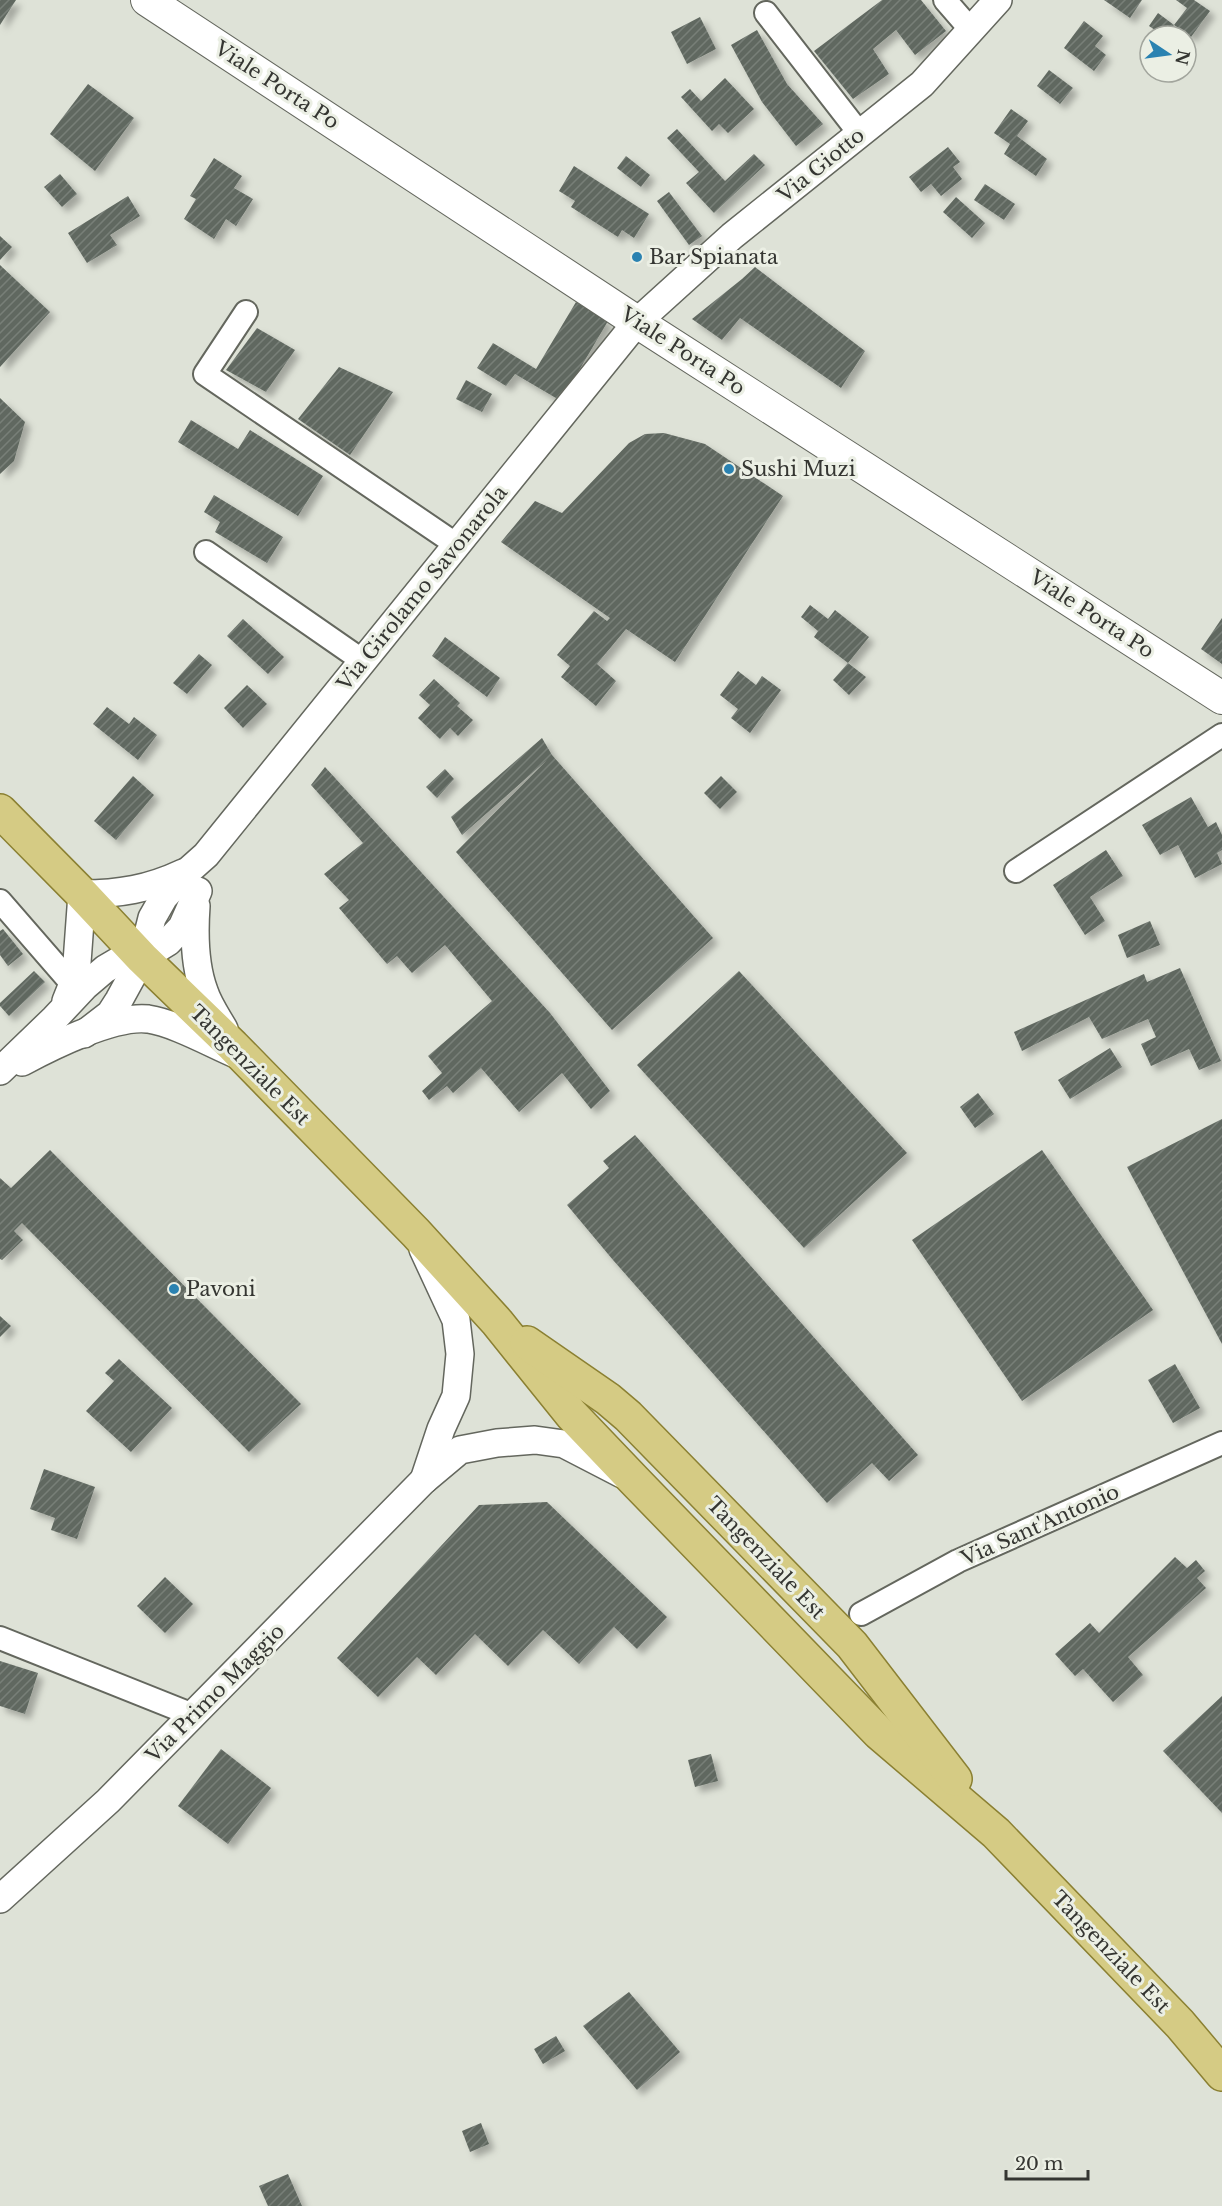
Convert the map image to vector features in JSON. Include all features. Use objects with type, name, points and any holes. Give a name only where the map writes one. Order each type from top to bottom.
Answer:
[{"type":"main road","name":"Viale Porta Po","points":[[147,0],[637,321],[1222,698]]},
{"type":"main road","name":"Tangenziale Est","points":[[0,811],[141,958],[239,1052],[416,1233],[497,1322],[571,1414],[634,1480],[879,1733],[996,1833],[1180,2024],[1222,2074]]},
{"type":"main road","name":"Tangenziale Est","points":[[497,1322],[608,1399],[653,1442],[852,1646],[996,1833]]},
{"type":"street","points":[[945,0],[971,30]]},
{"type":"street","name":"Via Giotto","points":[[637,321],[732,236],[922,84],[998,0]]},
{"type":"street","points":[[766,13],[860,134]]},
{"type":"street","points":[[246,312],[205,374],[457,545]]},
{"type":"street","name":"Via Girolamo Savonarola","points":[[141,958],[152,918],[164,897],[197,872],[363,661],[637,321]]},
{"type":"street","points":[[206,552],[363,661]]},
{"type":"street","points":[[1016,872],[1222,735]]},
{"type":"street","name":"Via Girolamo Savonarola","points":[[82,894],[116,894],[197,872]]},
{"type":"street","points":[[197,872],[194,936],[196,961],[204,992],[239,1052]]},
{"type":"street","points":[[54,1019],[68,998],[73,985],[79,956],[82,894]]},
{"type":"street","points":[[0,901],[73,985]]},
{"type":"street","points":[[0,1072],[85,986],[105,969],[122,959],[141,958]]},
{"type":"street","points":[[84,1034],[110,1014],[141,958]]},
{"type":"street","points":[[0,1072],[53,1046],[115,1022],[146,1019],[239,1052]]},
{"type":"street","name":"Via Primo Maggio","points":[[416,1233],[456,1320],[460,1354],[456,1396],[423,1481]]},
{"type":"street","name":"Via Primo Maggio","points":[[0,1899],[108,1801],[423,1481],[460,1450],[497,1443],[535,1440],[564,1444],[634,1480]]},
{"type":"street","name":"Via Sant'Antonio","points":[[861,1614],[958,1561],[1222,1443]]},
{"type":"street","points":[[0,1638],[193,1715]]},
{"type":"building","points":[[0,0],[16,0],[0,25]]},
{"type":"building","points":[[882,0],[921,0],[946,31],[915,55],[896,30],[873,49],[889,74],[853,99],[814,51]]},
{"type":"building","points":[[1104,0],[1142,0],[1130,18]]},
{"type":"building","points":[[1176,0],[1194,0],[1210,11],[1198,27],[1198,24],[1175,24],[1187,8]]},
{"type":"building","points":[[1158,13],[1173,24],[1150,24]]},
{"type":"building","points":[[700,17],[716,49],[687,64],[671,32]]},
{"type":"building","points":[[1084,21],[1103,36],[1095,46],[1106,55],[1094,71],[1064,48]]},
{"type":"building","points":[[757,30],[787,84],[823,124],[796,146],[762,102],[731,45]]},
{"type":"building","points":[[1049,70],[1073,88],[1060,104],[1037,86]]},
{"type":"building","points":[[725,78],[754,109],[728,133],[719,124],[712,131],[681,97],[690,89],[701,101]]},
{"type":"building","points":[[88,84],[134,118],[95,171],[50,134]]},
{"type":"building","points":[[1011,109],[1028,121],[1017,136],[1047,159],[1036,176],[1004,154],[1010,144],[994,133]]},
{"type":"building","points":[[677,129],[725,181],[754,154],[765,165],[714,213],[686,183],[699,172],[667,138]]},
{"type":"building","points":[[948,147],[960,162],[953,167],[962,179],[941,196],[931,184],[921,192],[909,177]]},
{"type":"building","points":[[626,156],[650,175],[641,187],[617,168]]},
{"type":"building","points":[[214,158],[242,176],[234,188],[253,199],[236,226],[226,219],[214,239],[184,219],[196,199],[190,196]]},
{"type":"building","points":[[574,166],[649,214],[634,238],[622,230],[618,237],[571,207],[575,201],[559,191]]},
{"type":"building","points":[[60,174],[77,194],[62,207],[44,187]]},
{"type":"building","points":[[985,184],[1015,204],[1004,220],[974,200]]},
{"type":"building","points":[[669,192],[702,236],[689,245],[657,201]]},
{"type":"building","points":[[128,196],[140,216],[110,235],[117,245],[87,263],[68,233]]},
{"type":"building","points":[[956,197],[985,223],[972,238],[943,212]]},
{"type":"building","points":[[0,236],[12,247],[0,260]]},
{"type":"building","points":[[0,265],[50,312],[0,367]]},
{"type":"building","points":[[755,267],[865,351],[841,388],[740,318],[722,340],[692,319]]},
{"type":"building","points":[[576,302],[608,321],[561,401],[515,374],[506,386],[477,368],[493,343],[536,369]]},
{"type":"building","points":[[257,328],[295,350],[266,392],[226,370]]},
{"type":"building","points":[[339,367],[393,392],[350,455],[298,419]]},
{"type":"building","points":[[466,380],[492,394],[482,412],[456,399]]},
{"type":"building","points":[[0,398],[25,422],[14,461],[0,474]]},
{"type":"building","points":[[191,420],[238,449],[250,430],[323,476],[298,516],[178,442]]},
{"type":"building","points":[[664,433],[705,444],[783,496],[675,662],[626,629],[597,664],[616,681],[596,706],[561,677],[570,666],[557,655],[594,611],[607,621],[610,618],[501,542],[535,501],[562,513],[629,443],[645,434]]},
{"type":"building","points":[[214,495],[283,537],[267,563],[215,532],[220,522],[204,512]]},
{"type":"building","points":[[810,605],[828,619],[835,610],[869,637],[848,663],[814,637],[818,631],[801,617]]},
{"type":"building","points":[[1222,618],[1222,664],[1201,649]]},
{"type":"building","points":[[243,619],[284,657],[268,674],[227,636]]},
{"type":"building","points":[[445,637],[500,678],[487,697],[432,656]]},
{"type":"building","points":[[199,654],[212,665],[187,694],[173,683]]},
{"type":"building","points":[[848,663],[866,677],[849,695],[833,680]]},
{"type":"building","points":[[738,671],[756,685],[762,676],[781,690],[750,733],[731,718],[738,709],[720,695]]},
{"type":"building","points":[[434,679],[460,703],[457,706],[473,720],[458,736],[450,728],[440,739],[418,718],[430,705],[419,695]]},
{"type":"building","points":[[247,685],[267,704],[243,728],[224,708]]},
{"type":"building","points":[[107,707],[129,724],[134,717],[157,735],[138,760],[93,724]]},
{"type":"building","points":[[542,738],[552,755],[713,938],[612,1030],[456,852],[547,760],[462,835],[451,817]]},
{"type":"building","points":[[325,767],[550,1013],[610,1091],[591,1109],[562,1073],[519,1112],[481,1068],[453,1093],[447,1086],[429,1100],[422,1091],[442,1073],[428,1056],[492,1001],[445,945],[412,973],[397,956],[387,964],[339,908],[349,900],[324,874],[363,843],[311,785]]},
{"type":"building","points":[[445,769],[454,779],[437,798],[426,787]]},
{"type":"building","points":[[133,776],[154,795],[116,840],[94,821]]},
{"type":"building","points":[[721,776],[737,792],[720,809],[704,793]]},
{"type":"building","points":[[1191,797],[1208,827],[1216,822],[1222,835],[1222,850],[1217,853],[1222,864],[1195,878],[1178,845],[1160,855],[1142,825]]},
{"type":"building","points":[[1106,850],[1123,876],[1090,897],[1105,921],[1085,935],[1053,885]]},
{"type":"building","points":[[1150,921],[1160,945],[1127,958],[1118,935]]},
{"type":"building","points":[[3,929],[23,954],[8,966],[0,955],[0,931]]},
{"type":"building","points":[[1180,968],[1221,1061],[1199,1070],[1189,1049],[1151,1066],[1141,1044],[1156,1037],[1148,1019],[1102,1039],[1089,1017],[1022,1051],[1014,1032],[1144,974],[1147,982]]},
{"type":"building","points":[[34,971],[45,982],[9,1016],[0,1003]]},
{"type":"building","points":[[739,971],[907,1153],[804,1248],[637,1065]]},
{"type":"building","points":[[1110,1048],[1122,1067],[1070,1099],[1058,1080]]},
{"type":"building","points":[[978,1093],[994,1114],[975,1128],[960,1107]]},
{"type":"building","points":[[1222,1119],[1222,1344],[1127,1167]]},
{"type":"building","points":[[635,1135],[918,1455],[889,1481],[872,1463],[827,1503],[567,1205],[609,1168],[603,1161]]},
{"type":"building","points":[[50,1150],[301,1404],[249,1452],[22,1223],[14,1231],[23,1240],[2,1260],[0,1259],[0,1178],[11,1188]]},
{"type":"building","points":[[1042,1150],[1153,1310],[1022,1401],[912,1240]]},
{"type":"building","points":[[0,1316],[11,1326],[0,1337]]},
{"type":"building","points":[[119,1359],[172,1408],[131,1452],[86,1411],[114,1381],[105,1373]]},
{"type":"building","points":[[1175,1364],[1200,1408],[1173,1423],[1148,1380]]},
{"type":"building","points":[[44,1469],[95,1487],[77,1539],[51,1530],[55,1518],[30,1509]]},
{"type":"building","points":[[547,1502],[667,1617],[637,1649],[614,1627],[579,1664],[543,1630],[508,1666],[475,1634],[436,1675],[417,1657],[378,1697],[337,1658],[479,1505]]},
{"type":"building","points":[[1175,1557],[1187,1568],[1196,1560],[1205,1571],[1197,1578],[1206,1588],[1128,1657],[1143,1675],[1113,1702],[1083,1669],[1075,1676],[1055,1654],[1090,1623],[1099,1633]]},
{"type":"building","points":[[165,1577],[193,1604],[165,1633],[137,1606]]},
{"type":"building","points":[[0,1661],[38,1673],[25,1714],[0,1706]]},
{"type":"building","points":[[1222,1696],[1222,1813],[1163,1751]]},
{"type":"building","points":[[221,1749],[271,1788],[228,1844],[178,1806]]},
{"type":"building","points":[[711,1754],[718,1781],[695,1787],[688,1760]]},
{"type":"building","points":[[629,1992],[680,2052],[637,2090],[583,2026]]},
{"type":"building","points":[[556,2036],[565,2051],[543,2064],[534,2049]]},
{"type":"building","points":[[481,2123],[489,2144],[470,2152],[462,2131]]},
{"type":"building","points":[[288,2174],[302,2206],[268,2206],[259,2186]]},
{"type":"place","name":"Bar Spianata","points":[[637,257]]},
{"type":"place","name":"Sushi Muzi","points":[[729,469]]},
{"type":"place","name":"Pavoni","points":[[174,1289]]}]
